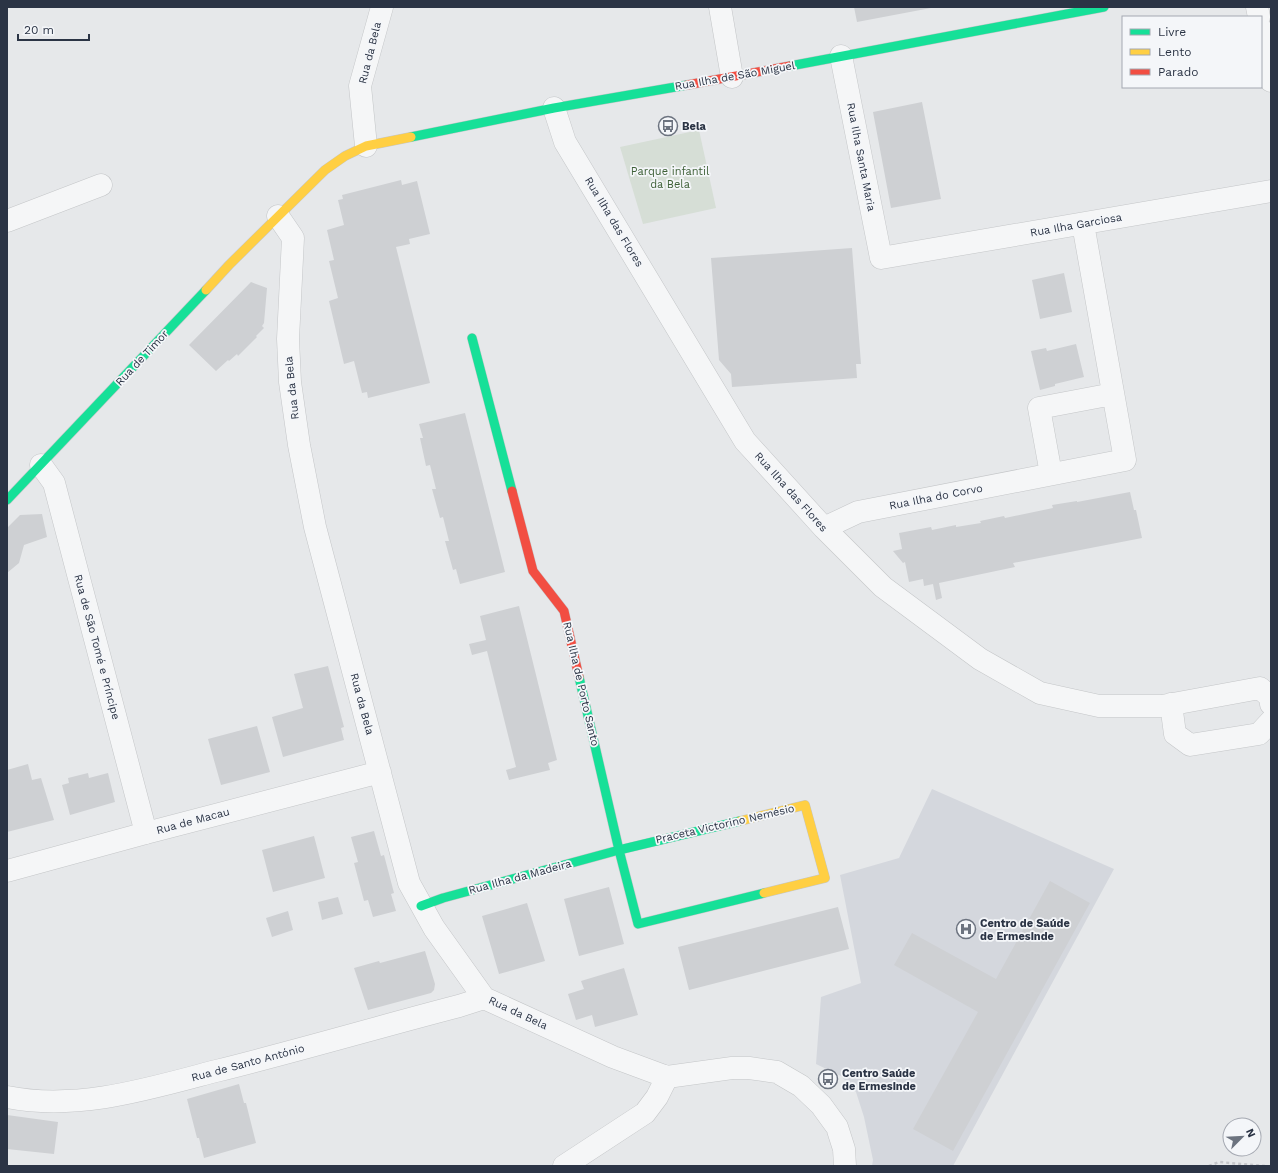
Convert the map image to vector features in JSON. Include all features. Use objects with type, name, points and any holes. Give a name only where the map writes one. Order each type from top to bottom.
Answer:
[{"type":"street","name":"Rua da Bela","points":[[366,146],[360,86],[382,7]]},
{"type":"street","points":[[720,7],[732,77]]},
{"type":"street","name":"Rua Ilha de São Miguel","points":[[366,146],[554,108],[732,77],[1104,7]]},
{"type":"street","points":[[1262,34],[1271,81]]},
{"type":"street","name":"Rua Ilha Santa Maria","points":[[841,56],[881,258]]},
{"type":"street","name":"Rua Ilha das Flores","points":[[554,108],[566,142],[745,441],[824,528],[883,586],[980,659],[1040,693],[1099,706],[1162,706],[1260,688],[1270,697],[1271,704]]},
{"type":"street","points":[[278,216],[325,170],[345,156],[366,146]]},
{"type":"street","points":[[7,221],[101,185]]},
{"type":"street","name":"Rua Ilha Garciosa","points":[[881,258],[1271,191]]},
{"type":"street","name":"Rua da Bela","points":[[278,216],[293,238],[288,339],[290,382],[299,445],[315,527],[409,883],[434,928],[484,998],[613,1056],[667,1077],[732,1068],[749,1068],[777,1072],[800,1086],[821,1105],[837,1127],[844,1149],[845,1166]]},
{"type":"street","name":"Rua de Timor","points":[[7,500],[42,465],[229,265],[278,216]]},
{"type":"street","name":"Rua Ilha do Corvo","points":[[824,528],[858,512],[1125,460],[1083,224]]},
{"type":"street","name":"Rua Ilha de Porto Santo","points":[[472,338],[532,571],[564,611],[638,924]]},
{"type":"street","points":[[1052,474],[1039,408],[1113,394]]},
{"type":"street","name":"Rua de São Tomé e Príncipe","points":[[42,465],[54,483],[146,833]]},
{"type":"street","points":[[1171,704],[1175,734],[1190,745],[1259,734],[1271,721]]},
{"type":"street","name":"Rua de Macau","points":[[7,871],[380,772]]},
{"type":"street","name":"Praceta Victorino Nemésio","points":[[620,850],[805,805],[825,878],[638,924]]},
{"type":"street","name":"Rua Ilha da Madeira","points":[[421,906],[442,898],[620,850]]},
{"type":"street","name":"Rua de Santo António","points":[[7,1097],[44,1102],[74,1102],[143,1090],[271,1058],[484,998]]},
{"type":"street","points":[[564,1166],[645,1113],[657,1097],[667,1077]]},
{"type":"path","points":[[1209,1166],[1219,1162],[1265,1166]]},
{"type":"shaded area","name":"Centro de Saúde de Ermesinde","points":[[932,789],[1114,869],[953,1166],[872,1166],[873,1160],[864,1117],[856,1092],[841,1076],[816,1064],[821,997],[861,983],[840,875],[899,858]]},
{"type":"green space","name":"Parque infantil da Bela","points":[[699,130],[716,208],[643,224],[620,147]]},
{"type":"building","points":[[854,7],[931,7],[931,8],[857,22]]},
{"type":"building","points":[[922,102],[941,199],[891,208],[873,112]]},
{"type":"building","points":[[401,180],[402,185],[417,181],[430,234],[409,239],[410,244],[396,247],[430,383],[368,398],[367,392],[362,393],[354,361],[344,364],[329,301],[338,298],[329,261],[334,260],[327,230],[344,225],[338,200],[343,199],[342,195]]},
{"type":"building","points":[[852,248],[861,364],[856,364],[857,378],[732,387],[731,374],[719,360],[711,258]]},
{"type":"building","points":[[1064,273],[1072,312],[1040,319],[1032,280]]},
{"type":"building","points":[[251,282],[267,288],[264,323],[262,326],[264,328],[238,356],[237,354],[229,361],[228,360],[216,371],[189,345]]},
{"type":"building","points":[[1076,344],[1084,377],[1055,384],[1055,386],[1040,390],[1031,351],[1046,348],[1047,351]]},
{"type":"building","points":[[465,413],[505,572],[460,584],[456,569],[453,570],[445,541],[449,541],[443,517],[440,518],[432,489],[436,489],[430,465],[426,466],[420,438],[423,438],[419,424]]},
{"type":"building","points":[[1130,492],[1134,510],[1136,510],[1142,538],[1013,563],[1015,567],[939,583],[942,598],[936,600],[933,584],[924,586],[923,579],[909,582],[905,562],[903,563],[893,551],[902,549],[899,533],[931,527],[932,530],[956,525],[956,527],[981,523],[980,521],[1004,516],[1005,518],[1053,508],[1052,505]]},
{"type":"building","points":[[42,514],[47,537],[24,545],[19,563],[7,573],[7,528],[20,515]]},
{"type":"building","points":[[519,606],[557,760],[548,763],[550,770],[509,780],[506,770],[516,767],[487,651],[472,655],[469,644],[486,640],[480,616]]},
{"type":"building","points":[[328,666],[344,727],[341,728],[344,740],[283,757],[272,717],[303,708],[294,674]]},
{"type":"building","points":[[257,726],[270,772],[221,785],[208,739]]},
{"type":"building","points":[[28,764],[32,780],[41,778],[54,820],[7,832],[7,770]]},
{"type":"building","points":[[88,773],[89,778],[108,773],[115,802],[70,815],[62,785],[69,783],[68,778]]},
{"type":"building","points":[[374,831],[381,856],[384,855],[394,893],[391,894],[396,911],[373,917],[368,900],[364,901],[354,863],[358,862],[351,837]]},
{"type":"building","points":[[314,836],[325,878],[273,892],[262,850]]},
{"type":"building","points":[[1050,881],[1090,903],[953,1151],[913,1129],[978,1012],[894,965],[912,933],[996,979]]},
{"type":"building","points":[[609,887],[624,944],[579,956],[564,899]]},
{"type":"building","points":[[338,897],[343,914],[322,920],[318,902]]},
{"type":"building","points":[[527,903],[545,961],[499,974],[482,916]]},
{"type":"building","points":[[838,907],[849,949],[689,990],[678,947]]},
{"type":"building","points":[[288,911],[293,930],[272,937],[266,918]]},
{"type":"building","points":[[425,951],[435,984],[434,990],[431,993],[368,1010],[354,968]]},
{"type":"building","points":[[624,968],[638,1015],[595,1027],[592,1015],[576,1020],[568,994],[584,989],[581,981]]},
{"type":"building","points":[[239,1084],[244,1103],[246,1103],[256,1143],[204,1158],[187,1099]]},
{"type":"building","points":[[7,1115],[58,1122],[54,1154],[7,1149]]},
{"type":"traffic: fast","points":[[790,66],[1104,7]]},
{"type":"traffic: fast","points":[[411,137],[554,108],[687,85]]},
{"type":"traffic: fast","points":[[7,500],[206,290]]},
{"type":"traffic: fast","points":[[472,338],[512,491]]},
{"type":"traffic: fast","points":[[579,677],[619,850],[638,924],[764,893]]},
{"type":"traffic: fast","points":[[421,906],[443,898],[619,850],[740,821]]},
{"type":"traffic: slow","points":[[206,290],[229,265],[325,170],[345,156],[366,146],[411,137]]},
{"type":"traffic: slow","points":[[740,821],[805,805],[825,878],[764,893]]},
{"type":"traffic: jam","points":[[687,85],[790,66]]},
{"type":"traffic: jam","points":[[512,491],[533,571],[564,611],[579,677]]},
{"type":"place","name":"Bela","points":[[668,126]]},
{"type":"place","name":"Centro de Saúde de Ermesinde","points":[[966,929]]},
{"type":"place","name":"Centro Saúde de Ermesinde","points":[[828,1079]]}]
